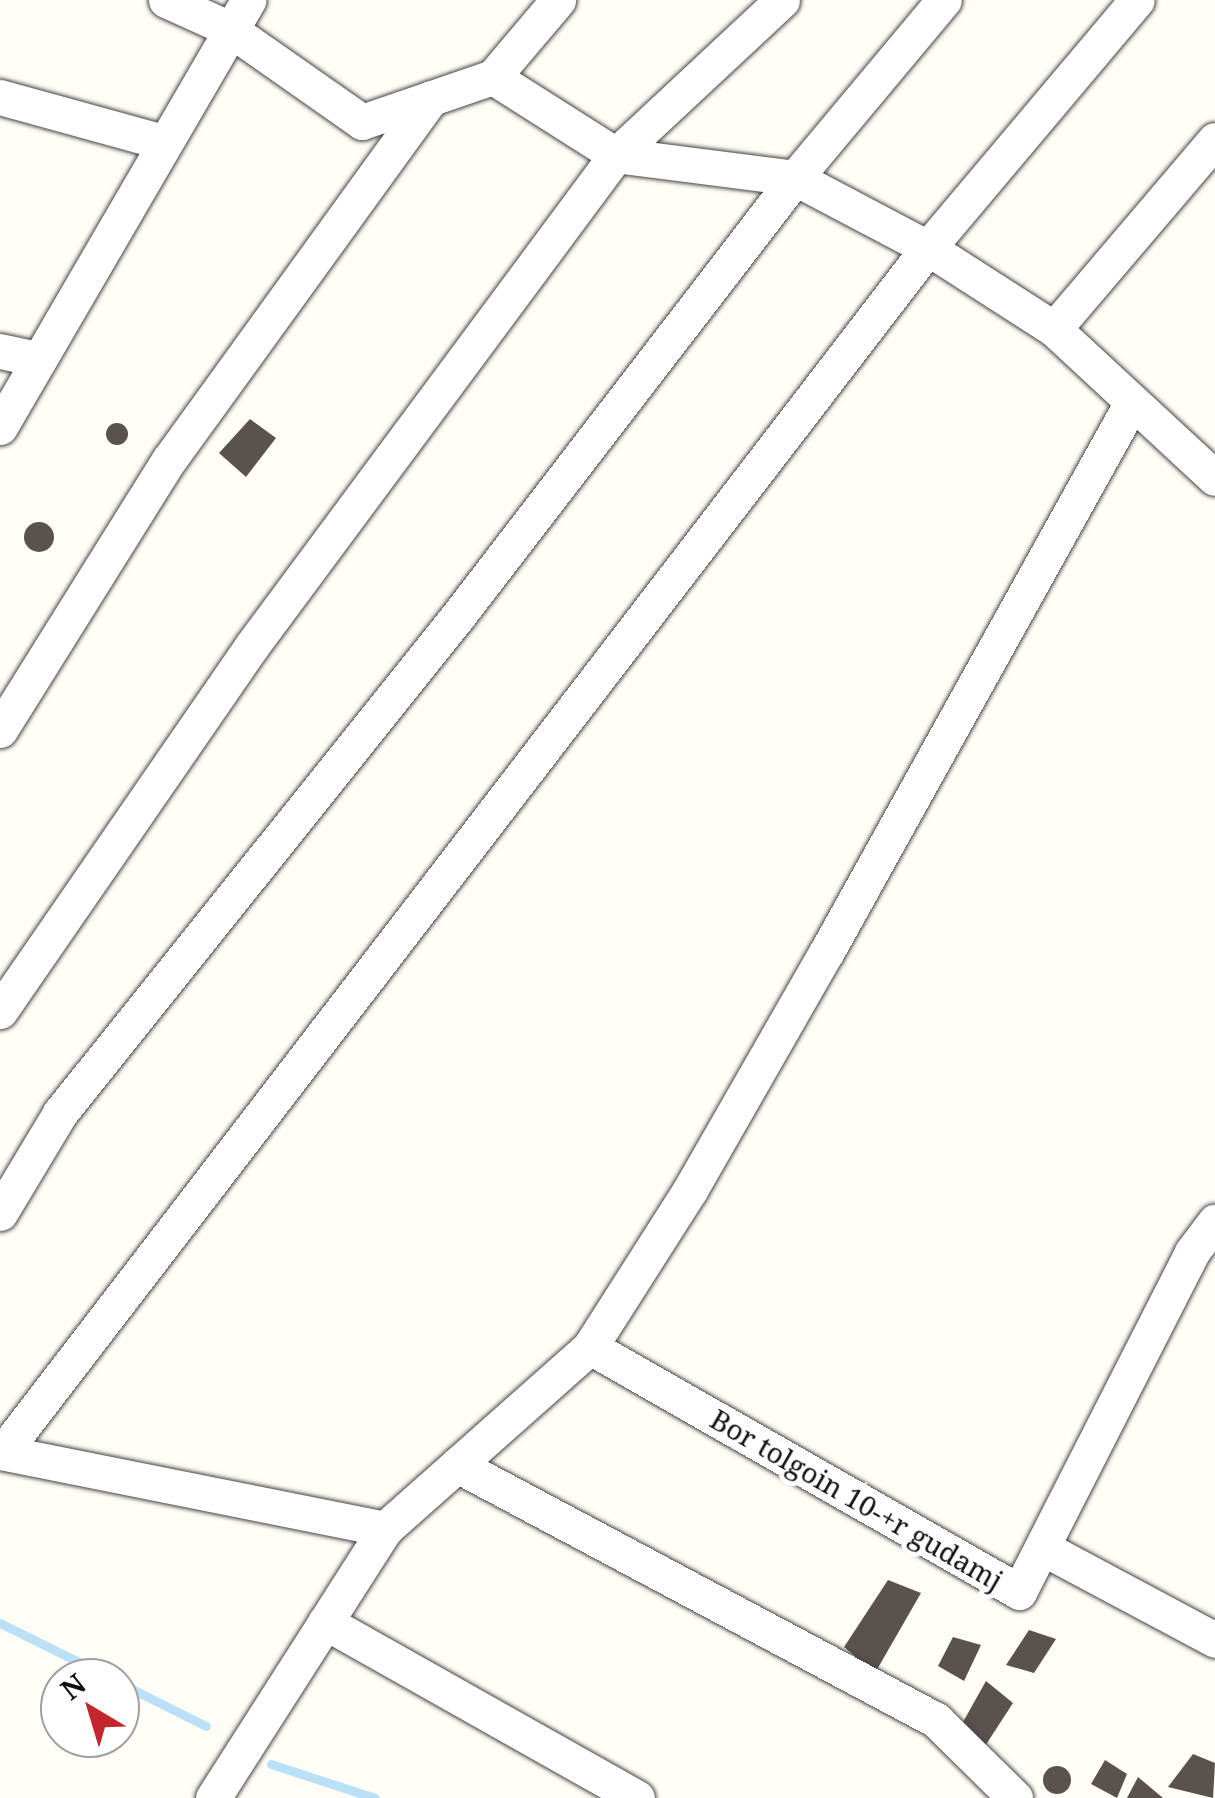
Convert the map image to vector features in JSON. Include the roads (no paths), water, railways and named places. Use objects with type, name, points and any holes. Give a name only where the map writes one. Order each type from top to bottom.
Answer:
[{"type":"street","points":[[166,0],[238,14],[362,122],[493,76],[558,0]]},
{"type":"street","points":[[0,1011],[250,647],[616,155],[782,0]]},
{"type":"street","points":[[0,1213],[60,1113],[458,616],[796,178],[944,0]]},
{"type":"street","points":[[385,1529],[1,1452],[928,248],[1137,0]]},
{"type":"street","points":[[0,427],[238,14]]},
{"type":"street","points":[[493,76],[616,155],[796,178],[928,248],[1054,330],[1215,478]]},
{"type":"street","points":[[0,97],[163,142]]},
{"type":"street","points":[[0,730],[169,460],[431,98]]},
{"type":"street","points":[[1054,330],[1215,140]]},
{"type":"street","points":[[0,351],[39,358]]},
{"type":"street","points":[[213,1798],[385,1529],[590,1347],[826,953],[1132,402]]},
{"type":"street","name":"Bor tolgoin 10-+r gudamj","points":[[590,1347],[1020,1592],[1192,1252],[1215,1222]]},
{"type":"street","points":[[457,1466],[936,1720],[1015,1798]]},
{"type":"street","points":[[1043,1548],[1215,1640]]},
{"type":"street","points":[[325,1622],[636,1798]]},
{"type":"waterway","points":[[0,1623],[71,1658]]},
{"type":"waterway","points":[[140,1693],[206,1726]]},
{"type":"waterway","points":[[271,1764],[375,1798]]}]
